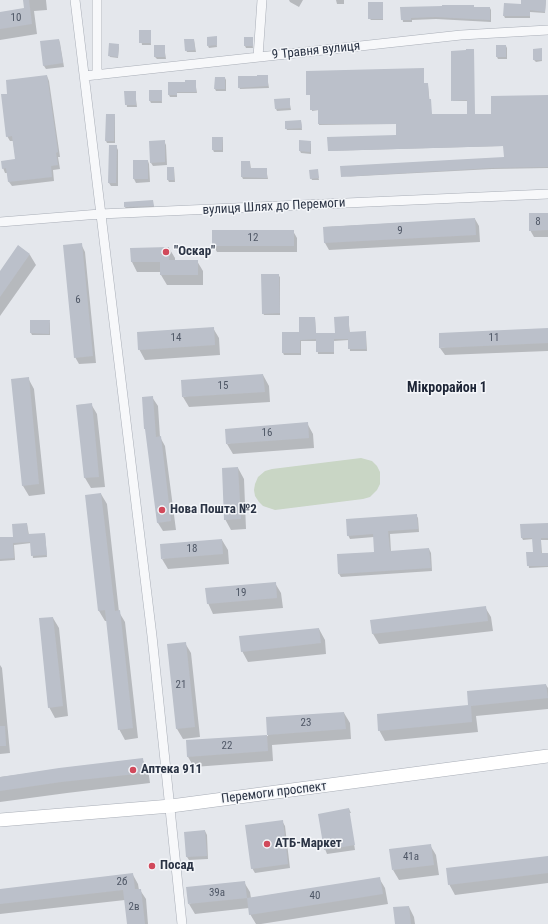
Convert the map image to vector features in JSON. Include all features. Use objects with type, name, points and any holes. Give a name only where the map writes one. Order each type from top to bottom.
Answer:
[{"type":"street","points":[[75,0],[152,636],[171,806],[182,924]]},
{"type":"street","points":[[97,75],[98,0]]},
{"type":"street","points":[[258,57],[262,0]]},
{"type":"street","name":"9 Травня вулиця","points":[[85,76],[461,35],[548,30]]},
{"type":"street","name":"вулиця Шлях до Перемоги","points":[[0,222],[100,214],[548,194]]},
{"type":"street","name":"Перемоги проспект","points":[[0,820],[171,806],[548,756]]},
{"type":"green space","points":[[361,458],[372,461],[380,472],[380,484],[377,490],[370,497],[275,510],[263,506],[255,496],[255,484],[258,477],[265,471]]},
{"type":"building","points":[[23,0],[29,0],[32,24],[0,29],[0,12],[24,8]]},
{"type":"building","points":[[521,0],[546,0],[545,12],[530,10],[530,16],[503,16],[504,3],[521,4]]},
{"type":"building","points":[[368,2],[383,2],[383,19],[368,19]]},
{"type":"building","points":[[474,5],[474,7],[490,7],[490,20],[435,17],[401,20],[400,7]]},
{"type":"building","points":[[139,30],[151,30],[151,43],[139,43]]},
{"type":"building","points":[[217,36],[217,45],[207,46],[207,37]]},
{"type":"building","points":[[244,37],[253,37],[253,46],[244,46]]},
{"type":"building","points":[[59,39],[63,63],[43,66],[40,41]]},
{"type":"building","points":[[184,39],[194,39],[195,50],[185,51]]},
{"type":"building","points":[[109,43],[119,44],[118,57],[108,56]]},
{"type":"building","points":[[154,45],[165,45],[165,57],[154,57]]},
{"type":"building","points":[[496,45],[506,45],[506,57],[496,57]]},
{"type":"building","points":[[542,48],[542,60],[533,60],[533,49]]},
{"type":"building","points":[[474,49],[475,114],[491,114],[491,96],[548,95],[548,167],[491,168],[341,177],[340,166],[504,157],[503,146],[328,151],[327,137],[396,135],[396,124],[318,124],[318,110],[310,110],[310,95],[306,95],[306,71],[424,68],[424,83],[428,83],[432,114],[467,114],[467,100],[451,101],[451,51]]},
{"type":"building","points":[[47,75],[58,152],[56,153],[58,165],[51,166],[52,177],[8,182],[6,168],[2,169],[1,161],[15,159],[12,136],[6,137],[1,94],[7,94],[6,80]]},
{"type":"building","points":[[268,75],[268,86],[238,88],[238,76]]},
{"type":"building","points":[[215,77],[225,77],[225,89],[214,89]]},
{"type":"building","points":[[185,80],[196,80],[196,92],[177,92],[177,95],[168,95],[168,82],[185,82]]},
{"type":"building","points":[[149,90],[162,90],[162,101],[149,101]]},
{"type":"building","points":[[124,91],[136,91],[136,105],[125,105]]},
{"type":"building","points":[[290,98],[290,108],[275,109],[274,99]]},
{"type":"building","points":[[106,114],[115,114],[114,141],[105,141]]},
{"type":"building","points":[[301,120],[302,128],[285,129],[285,121]]},
{"type":"building","points":[[212,137],[223,137],[222,150],[212,150]]},
{"type":"building","points":[[165,140],[165,162],[150,163],[149,141]]},
{"type":"building","points":[[299,140],[311,141],[310,152],[299,151]]},
{"type":"building","points":[[109,145],[117,145],[116,183],[108,183]]},
{"type":"building","points":[[133,160],[148,160],[148,179],[133,179]]},
{"type":"building","points":[[241,161],[250,161],[250,168],[267,168],[267,178],[241,177]]},
{"type":"building","points":[[167,167],[174,167],[174,180],[167,180]]},
{"type":"building","points":[[318,169],[319,178],[310,179],[309,170]]},
{"type":"building","points":[[153,200],[154,206],[124,207],[124,202]]},
{"type":"building","points":[[529,213],[548,213],[548,230],[529,231]]},
{"type":"building","points":[[475,218],[476,235],[324,243],[323,227]]},
{"type":"building","points":[[212,230],[294,230],[294,246],[212,246]]},
{"type":"building","points":[[82,243],[93,356],[74,358],[63,245]]},
{"type":"building","points":[[18,245],[30,254],[0,297],[0,271]]},
{"type":"building","points":[[169,247],[169,260],[198,260],[198,275],[160,275],[160,262],[131,262],[130,248]]},
{"type":"building","points":[[261,274],[279,274],[280,313],[262,314]]},
{"type":"building","points":[[349,316],[349,332],[366,331],[366,349],[348,349],[348,339],[334,339],[334,352],[316,352],[316,339],[300,340],[300,353],[282,353],[282,332],[299,332],[299,317],[315,317],[316,333],[335,333],[334,317]]},
{"type":"building","points":[[30,320],[50,320],[49,334],[30,333]]},
{"type":"building","points":[[214,327],[215,345],[138,350],[137,332]]},
{"type":"building","points":[[548,328],[548,343],[439,348],[439,333]]},
{"type":"building","points":[[263,374],[265,392],[182,397],[181,380]]},
{"type":"building","points":[[29,377],[39,484],[22,486],[11,379]]},
{"type":"building","points":[[153,396],[156,437],[161,436],[171,521],[157,523],[144,429],[142,397]]},
{"type":"building","points":[[92,403],[99,477],[84,478],[76,405]]},
{"type":"building","points":[[308,422],[309,438],[226,444],[225,429]]},
{"type":"building","points":[[238,467],[241,519],[224,520],[222,468]]},
{"type":"building","points":[[101,493],[115,611],[120,610],[133,728],[118,730],[105,610],[98,611],[85,495]]},
{"type":"building","points":[[417,514],[418,529],[388,531],[390,551],[429,548],[431,568],[338,574],[337,554],[374,552],[373,534],[347,536],[346,519]]},
{"type":"building","points":[[27,523],[28,534],[45,533],[47,555],[31,556],[30,542],[13,543],[14,558],[0,559],[0,537],[13,537],[12,524]]},
{"type":"building","points":[[548,523],[548,538],[541,538],[541,553],[548,553],[548,566],[527,566],[526,552],[533,552],[532,538],[521,538],[520,524]]},
{"type":"building","points":[[222,539],[223,554],[161,559],[160,544]]},
{"type":"building","points":[[276,582],[277,598],[207,604],[205,588]]},
{"type":"building","points":[[486,606],[488,621],[372,634],[370,620]]},
{"type":"building","points":[[53,617],[63,706],[48,708],[39,618]]},
{"type":"building","points":[[319,628],[321,643],[241,652],[239,636]]},
{"type":"building","points":[[186,642],[195,727],[176,729],[167,644]]},
{"type":"building","points":[[546,684],[548,698],[471,706],[472,722],[378,731],[377,714],[468,705],[467,691]]},
{"type":"building","points":[[344,712],[346,729],[267,735],[266,717]]},
{"type":"building","points":[[0,726],[5,726],[6,746],[0,746]]},
{"type":"building","points":[[267,735],[268,751],[187,757],[186,740]]},
{"type":"building","points":[[143,758],[145,773],[61,782],[0,791],[0,777]]},
{"type":"building","points":[[349,808],[355,845],[324,850],[318,814]]},
{"type":"building","name":"АТБ-Маркет","points":[[283,820],[288,864],[251,869],[245,825]]},
{"type":"building","points":[[205,830],[207,856],[186,857],[184,832]]},
{"type":"building","points":[[431,844],[434,865],[392,870],[389,849]]},
{"type":"building","points":[[548,856],[548,873],[448,885],[446,868]]},
{"type":"building","points":[[133,873],[135,889],[141,889],[145,924],[127,924],[123,890],[0,904],[0,889]]},
{"type":"building","points":[[380,877],[383,894],[249,915],[247,898]]},
{"type":"building","points":[[245,881],[247,898],[188,904],[186,887]]},
{"type":"building","points":[[409,906],[411,924],[395,924],[393,907]]},
{"type":"place","name":"\"Оскар\"","points":[[166,252]]},
{"type":"place","name":"Нова Пошта №2","points":[[162,510]]},
{"type":"place","name":"Аптека 911","points":[[133,770]]},
{"type":"place","name":"АТБ-Маркет","points":[[267,844]]},
{"type":"place","name":"Посад","points":[[152,866]]},
{"type":"district","name":"Мікрорайон 1","points":[[447,388]]}]
